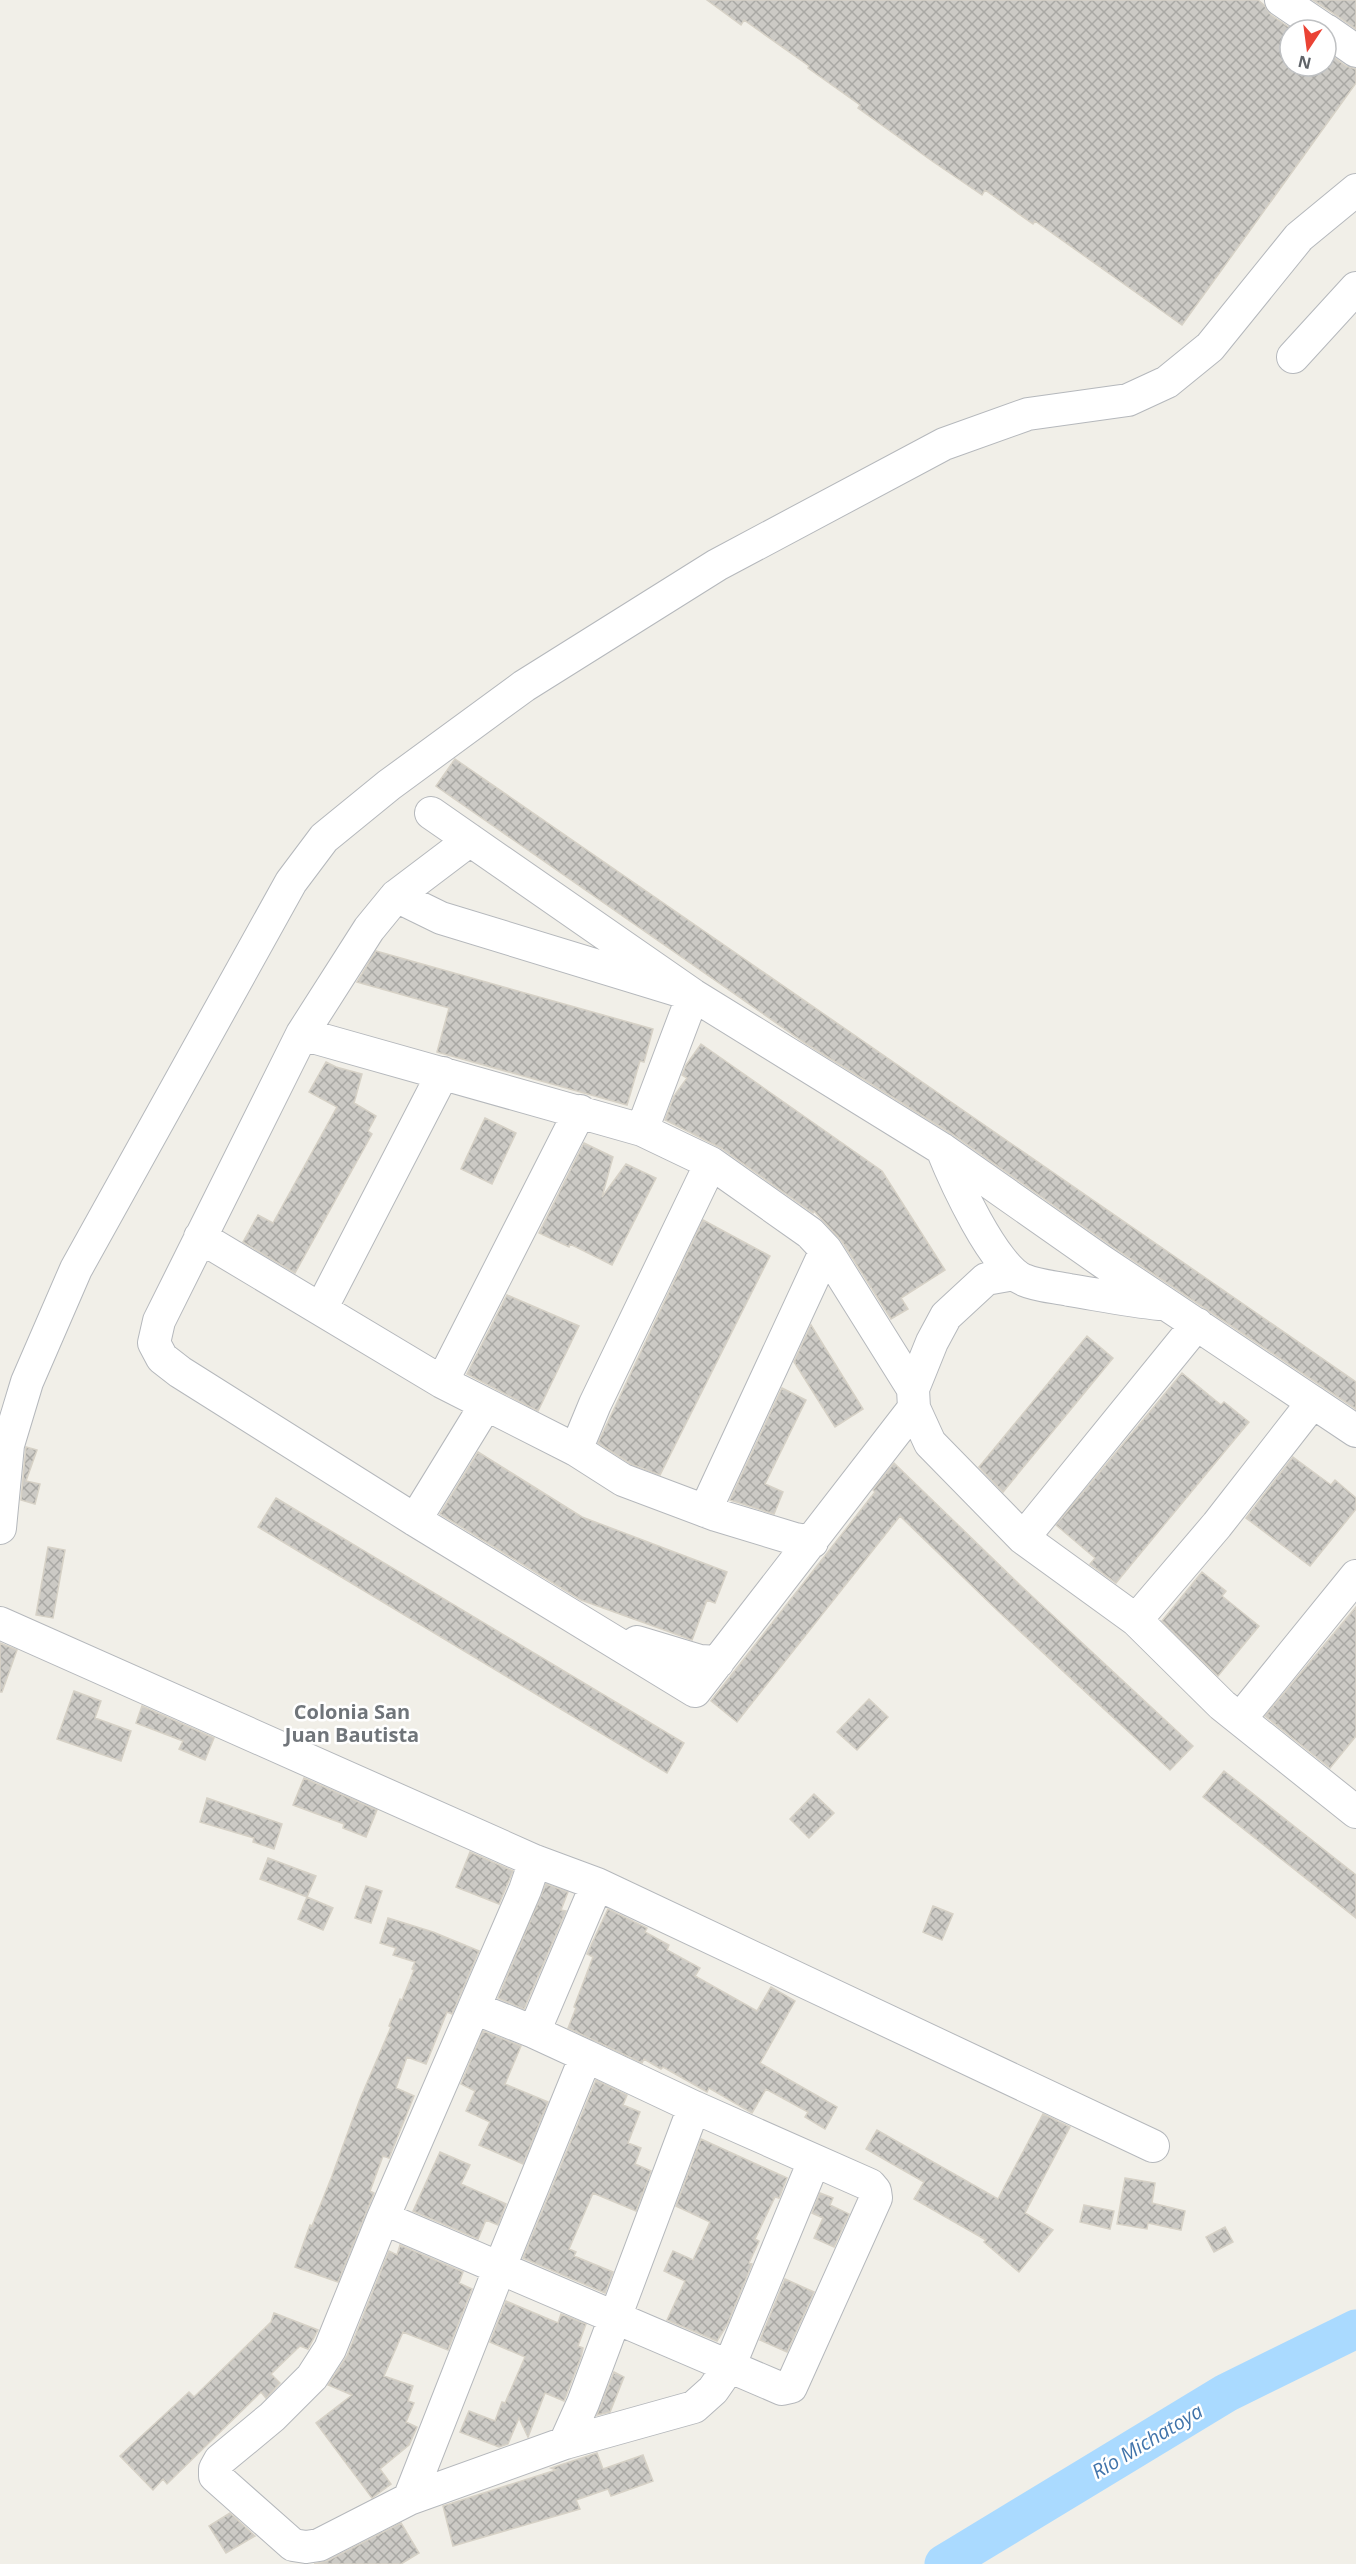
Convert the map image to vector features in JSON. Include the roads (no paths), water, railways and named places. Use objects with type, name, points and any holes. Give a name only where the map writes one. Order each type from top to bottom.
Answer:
[{"type":"street","points":[[1281,0],[1308,18]]},
{"type":"street","points":[[1338,38],[1356,51]]},
{"type":"street","points":[[0,1528],[11,1435],[27,1382],[76,1269],[291,882],[324,838],[389,785],[524,686],[717,565],[944,444],[1028,414],[1128,400],[1167,382],[1210,347],[1299,237],[1356,190]]},
{"type":"street","points":[[1293,357],[1356,288]]},
{"type":"street","points":[[431,813],[693,995],[942,1149],[1167,1305],[1356,1431]]},
{"type":"street","points":[[471,840],[396,896],[369,929],[302,1034],[159,1321],[154,1342],[162,1358],[180,1372],[415,1520],[695,1691],[812,1542],[914,1399],[923,1361],[946,1316],[986,1280],[1014,1274]]},
{"type":"street","points":[[396,896],[441,918],[693,995]]},
{"type":"street","points":[[642,1130],[693,995]]},
{"type":"street","points":[[302,1034],[642,1130],[711,1163],[810,1233],[826,1250],[914,1399],[930,1443],[1023,1538],[1136,1620],[1222,1705],[1356,1812]]},
{"type":"street","points":[[321,1309],[443,1073]]},
{"type":"street","points":[[442,1382],[580,1111]]},
{"type":"street","points":[[942,1149],[955,1183],[995,1252],[1014,1274],[1024,1280],[1051,1286],[1167,1305]]},
{"type":"street","points":[[576,1450],[595,1404],[711,1163]]},
{"type":"street","points":[[200,1237],[442,1382],[485,1406],[576,1450],[623,1480],[705,1510],[795,1539],[812,1542]]},
{"type":"street","points":[[705,1510],[826,1250]]},
{"type":"street","points":[[1023,1538],[1197,1324]]},
{"type":"street","points":[[1136,1620],[1217,1525],[1313,1402]]},
{"type":"street","points":[[415,1520],[485,1406]]},
{"type":"street","points":[[1240,1719],[1356,1576]]},
{"type":"street","points":[[0,1623],[535,1861],[597,1884],[1153,2146]]},
{"type":"street","points":[[535,1861],[525,1890],[383,2218],[330,2349],[317,2370],[272,2417],[220,2460],[215,2469],[215,2476],[293,2545],[306,2547],[319,2545],[409,2499],[565,2443],[693,2407],[713,2390],[729,2367],[813,2161]]},
{"type":"street","points":[[534,2032],[597,1884]]},
{"type":"street","points":[[383,2218],[782,2390],[790,2387],[876,2198],[875,2191],[870,2185],[694,2107],[534,2032],[474,2008]]},
{"type":"street","points":[[409,2499],[586,2056]]},
{"type":"street","points":[[565,2443],[615,2318],[694,2107]]},
{"type":"waterway","name":"Río Michatoya","points":[[944,2564],[1226,2393],[1356,2329]]},
{"type":"district","name":"Colonia San Juan Bautista","points":[[352,1722]]}]
